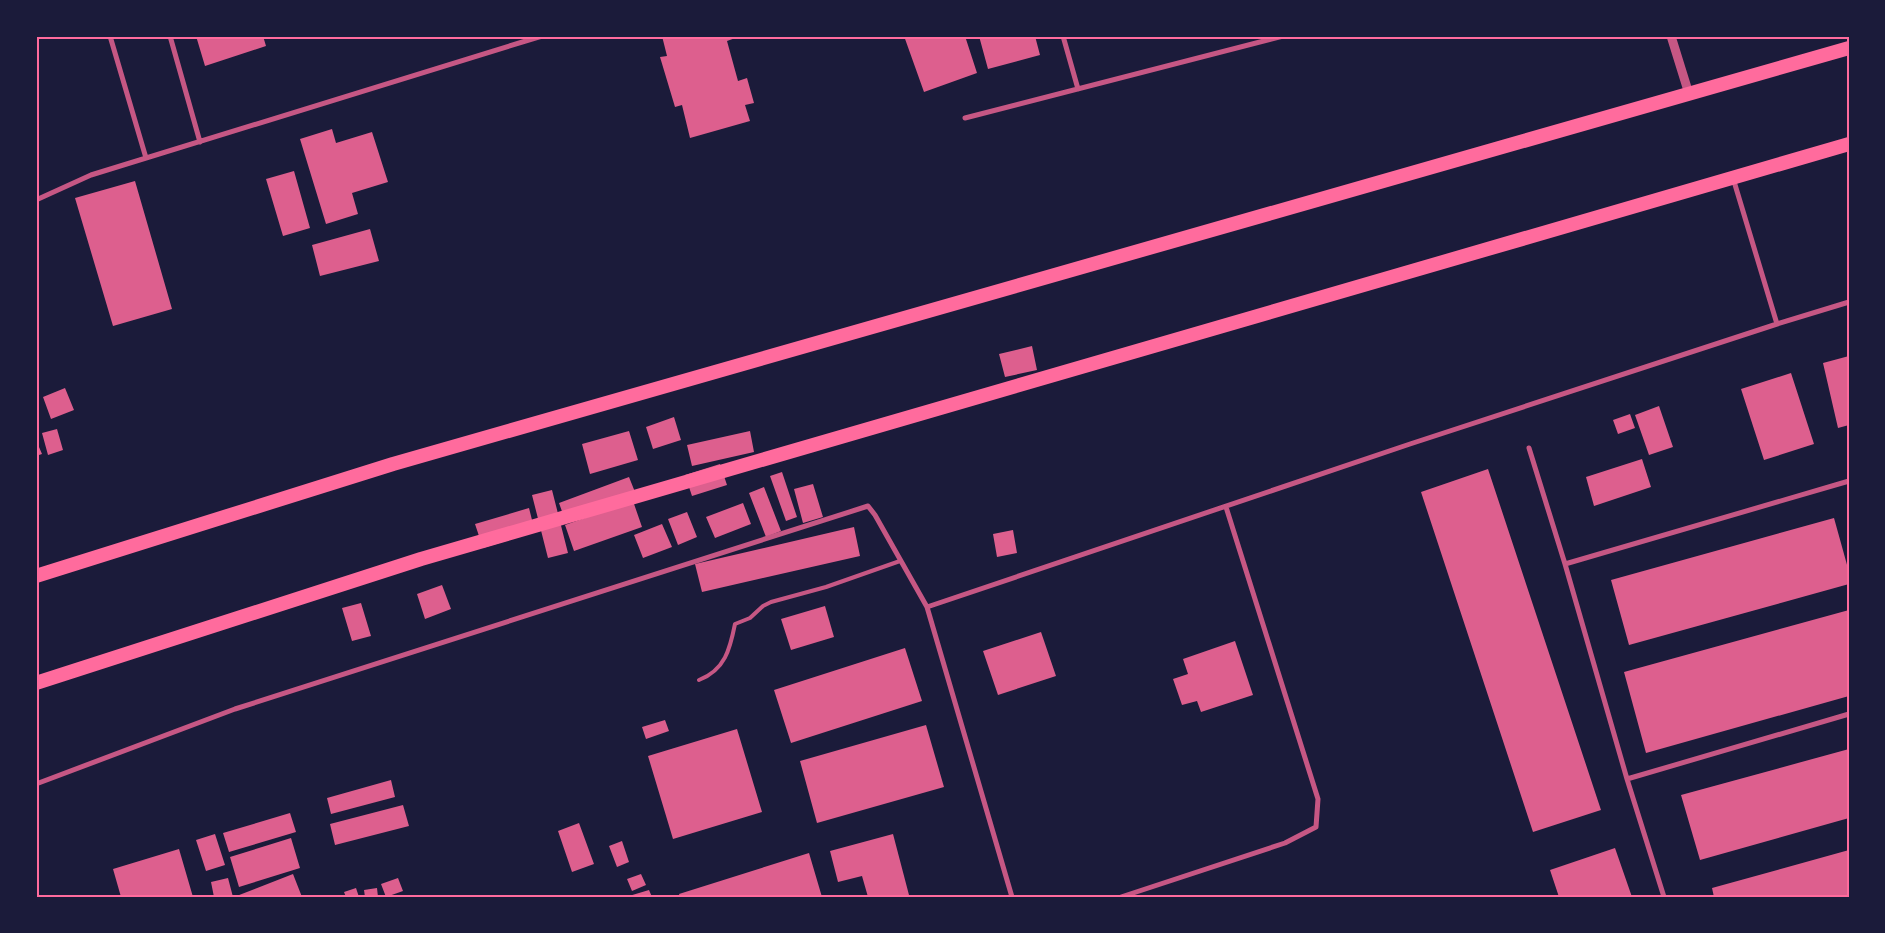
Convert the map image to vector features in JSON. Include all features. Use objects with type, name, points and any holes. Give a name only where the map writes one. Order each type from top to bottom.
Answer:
[{"type":"highway","points":[[36,576],[393,464],[1849,48]]},
{"type":"highway","points":[[36,683],[421,559],[1849,144]]},
{"type":"street","points":[[110,36],[146,158]]},
{"type":"street","points":[[170,36],[200,142]]},
{"type":"street","points":[[36,200],[91,175],[542,36]]},
{"type":"street","points":[[1063,36],[1078,89]]},
{"type":"street","points":[[965,118],[1283,36]]},
{"type":"street","points":[[1671,36],[1690,94]]},
{"type":"street","points":[[1733,177],[1777,324]]},
{"type":"street","points":[[927,607],[1410,444],[1849,302]]},
{"type":"street","points":[[1529,448],[1664,897]]},
{"type":"street","points":[[1565,564],[1849,481]]},
{"type":"street","points":[[36,784],[235,709],[868,506],[927,607],[1012,897]]},
{"type":"street","points":[[1121,897],[1285,843],[1316,827],[1318,799],[1226,507]]},
{"type":"street","points":[[1627,779],[1849,714]]},
{"type":"lane","points":[[699,680],[712,675],[718,667],[730,647],[736,624],[750,618],[763,606],[771,602],[826,587],[900,561]]},
{"type":"building","points":[[196,36],[263,36],[266,46],[205,66]]},
{"type":"building","points":[[662,36],[741,36],[727,41],[738,81],[747,78],[754,103],[745,105],[750,121],[690,138],[682,105],[675,107],[660,57],[667,56]]},
{"type":"building","points":[[904,36],[965,36],[977,73],[924,92]]},
{"type":"building","points":[[979,36],[1035,36],[1040,55],[988,69]]},
{"type":"building","points":[[332,129],[336,143],[372,132],[388,182],[352,193],[358,214],[326,224],[300,139]]},
{"type":"building","points":[[294,171],[310,228],[283,236],[266,179]]},
{"type":"building","points":[[135,181],[172,309],[113,326],[75,198]]},
{"type":"building","points":[[370,229],[379,261],[320,276],[312,245]]},
{"type":"building","points":[[1032,346],[1037,370],[1005,377],[999,354]]},
{"type":"building","points":[[1849,356],[1849,425],[1838,428],[1823,363]]},
{"type":"building","points":[[1791,373],[1814,444],[1764,460],[1741,389]]},
{"type":"building","points":[[65,388],[74,410],[51,419],[43,397]]},
{"type":"building","points":[[1659,406],[1673,447],[1649,455],[1635,415]]},
{"type":"building","points":[[1630,414],[1635,428],[1618,434],[1613,420]]},
{"type":"building","points":[[674,417],[681,440],[653,449],[646,427]]},
{"type":"building","points":[[57,429],[63,450],[48,455],[42,433]]},
{"type":"building","points":[[629,431],[638,460],[590,474],[582,444]]},
{"type":"building","points":[[750,431],[754,452],[692,466],[687,445]]},
{"type":"building","points":[[36,440],[42,454],[36,456]]},
{"type":"building","points":[[1642,459],[1651,487],[1594,506],[1586,477]]},
{"type":"building","points":[[720,464],[727,485],[692,496],[685,475]]},
{"type":"building","points":[[1488,469],[1601,810],[1533,832],[1421,492]]},
{"type":"building","points":[[782,472],[797,517],[786,521],[770,476]]},
{"type":"building","points":[[629,477],[635,492],[564,517],[559,503]]},
{"type":"building","points":[[813,484],[823,517],[803,523],[794,489]]},
{"type":"building","points":[[764,487],[781,531],[766,537],[749,493]]},
{"type":"building","points":[[552,490],[568,553],[548,558],[532,495]]},
{"type":"building","points":[[633,501],[642,527],[574,551],[565,525]]},
{"type":"building","points":[[743,503],[751,524],[715,538],[706,517]]},
{"type":"building","points":[[529,508],[535,532],[483,548],[475,524]]},
{"type":"building","points":[[687,512],[697,537],[678,545],[668,519]]},
{"type":"building","points":[[1834,518],[1849,572],[1849,584],[1629,645],[1611,580]]},
{"type":"building","points":[[662,524],[672,547],[643,558],[634,535]]},
{"type":"building","points":[[854,527],[860,556],[702,592],[695,564]]},
{"type":"building","points":[[1013,530],[1017,553],[997,557],[993,534]]},
{"type":"building","points":[[442,585],[451,609],[425,619],[417,594]]},
{"type":"building","points":[[361,603],[371,636],[352,641],[342,608]]},
{"type":"building","points":[[825,606],[834,637],[791,650],[781,619]]},
{"type":"building","points":[[1849,610],[1849,696],[1646,753],[1624,672]]},
{"type":"building","points":[[1041,632],[1056,676],[998,695],[983,651]]},
{"type":"building","points":[[1235,641],[1253,695],[1201,712],[1197,701],[1182,705],[1173,679],[1188,674],[1183,659]]},
{"type":"building","points":[[905,648],[922,701],[791,743],[774,690]]},
{"type":"building","points":[[665,720],[669,731],[646,739],[642,727]]},
{"type":"building","points":[[926,725],[944,787],[817,823],[800,761]]},
{"type":"building","points":[[737,729],[762,812],[673,839],[648,756]]},
{"type":"building","points":[[1849,749],[1849,818],[1700,860],[1681,795]]},
{"type":"building","points":[[391,780],[395,797],[331,814],[327,798]]},
{"type":"building","points":[[403,805],[409,826],[335,845],[330,824]]},
{"type":"building","points":[[290,813],[296,832],[229,852],[223,833]]},
{"type":"building","points":[[579,823],[594,864],[572,872],[558,831]]},
{"type":"building","points":[[215,834],[225,865],[206,871],[196,840]]},
{"type":"building","points":[[893,834],[909,895],[868,897],[862,876],[838,882],[830,851]]},
{"type":"building","points":[[291,838],[300,868],[239,887],[230,857]]},
{"type":"building","points":[[622,841],[629,862],[617,867],[609,846]]},
{"type":"building","points":[[1615,848],[1632,897],[1559,897],[1550,870]]},
{"type":"building","points":[[179,849],[193,897],[121,897],[113,869]]},
{"type":"building","points":[[1849,850],[1849,897],[1714,897],[1712,888]]},
{"type":"building","points":[[809,853],[822,897],[680,897],[679,894]]},
{"type":"building","points":[[293,874],[302,897],[234,897]]},
{"type":"building","points":[[641,874],[646,885],[632,891],[627,879]]},
{"type":"building","points":[[228,878],[233,897],[214,897],[211,882]]},
{"type":"building","points":[[398,878],[403,891],[386,897],[381,884]]},
{"type":"building","points":[[356,888],[359,897],[346,897],[344,892]]},
{"type":"building","points":[[377,888],[378,897],[365,897],[364,890]]},
{"type":"building","points":[[649,890],[652,897],[629,896]]}]
